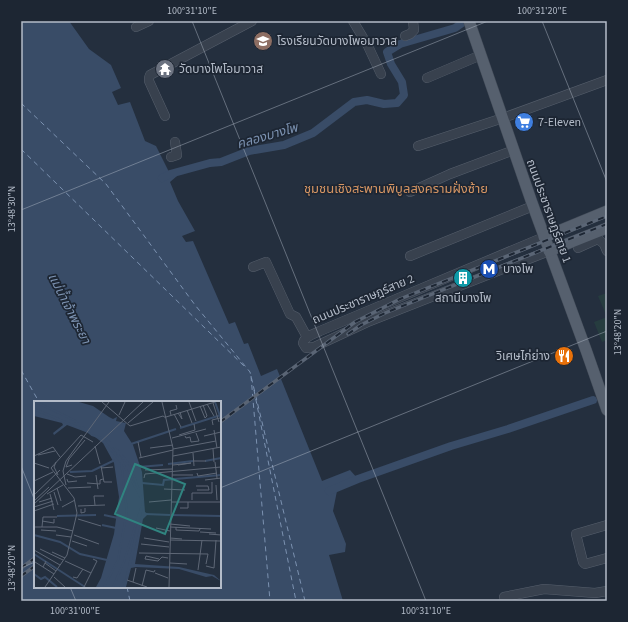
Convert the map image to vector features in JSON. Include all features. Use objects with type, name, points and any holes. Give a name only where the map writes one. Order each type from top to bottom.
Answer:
[{"type":"main road","name":"ถนนประชาราษฎร์สาย 1","points":[[469,21],[533,206],[607,410]]},
{"type":"main road","name":"ถนนประชาราษฎร์สาย 2","points":[[544,237],[607,211]]},
{"type":"main road","name":"ถนนประชาราษฎร์สาย 2","points":[[549,251],[596,236],[607,228]]},
{"type":"street","points":[[136,27],[149,21]]},
{"type":"street","points":[[165,116],[149,81],[148,78],[150,75],[252,21]]},
{"type":"street","points":[[353,21],[368,46],[381,74]]},
{"type":"street","points":[[405,36],[414,30],[413,21]]},
{"type":"street","points":[[427,78],[481,55]]},
{"type":"street","points":[[418,146],[503,118],[607,80]]},
{"type":"street","points":[[171,157],[176,155],[175,142]]},
{"type":"street","points":[[410,192],[450,174],[514,150]]},
{"type":"street","points":[[410,256],[533,206]]},
{"type":"street","points":[[578,248],[596,236],[604,244],[607,251]]},
{"type":"street","name":"ถนนประชาราษฎร์สาย 2","points":[[544,237],[307,337],[304,340],[304,346],[310,348],[314,347],[370,321],[549,251]]},
{"type":"street","points":[[253,267],[266,262],[290,314],[296,317],[307,337]]},
{"type":"street","points":[[607,525],[576,534],[583,562],[585,564],[607,558]]},
{"type":"street","points":[[504,597],[544,589],[593,597],[607,591]]},
{"type":"green space","points":[[607,293],[607,317],[598,296]]},
{"type":"green space","points":[[607,317],[607,340],[602,342],[594,322]]},
{"type":"water","name":"แม่น้ำเจ้าพระยา","points":[[21,21],[69,21],[89,49],[111,65],[121,88],[112,92],[118,105],[130,102],[145,141],[156,146],[170,174],[177,176],[170,182],[178,201],[195,231],[182,236],[186,242],[193,241],[229,324],[235,322],[244,344],[248,343],[261,376],[277,369],[322,481],[350,470],[358,479],[352,479],[338,486],[333,511],[346,544],[345,552],[329,555],[343,601],[21,601]]},
{"type":"waterway","name":"คลองบางโพ","points":[[162,178],[170,174],[210,163],[221,162],[249,151],[284,145],[313,133],[354,102],[367,100],[384,104],[397,103],[404,95],[402,82],[391,64],[387,52],[400,44],[455,28],[465,21]]},
{"type":"waterway","points":[[329,491],[358,479],[451,446],[508,429],[593,400]]},
{"type":"ferry route","points":[[21,103],[106,184],[195,305],[250,372],[305,601]]},
{"type":"ferry route","points":[[21,149],[245,367]]},
{"type":"ferry route","points":[[21,370],[38,401]]},
{"type":"ferry route","points":[[251,376],[270,601]]},
{"type":"ferry route","points":[[254,390],[296,601]]},
{"type":"ferry route","points":[[127,588],[130,601]]},
{"type":"railway","points":[[221,421],[355,322],[400,299],[607,216]]},
{"type":"railway","points":[[348,334],[361,325],[385,313],[607,224]]},
{"type":"railway","points":[[21,568],[34,559]]},
{"type":"railway","points":[[21,576],[34,567]]},
{"type":"place","name":"โรงเรียนวัดบางโพอมาวาส","points":[[263,41]]},
{"type":"place","name":"วัดบางโพโอมาวาส","points":[[165,69]]},
{"type":"place","name":"7-Eleven","points":[[524,122]]},
{"type":"place","name":"บางโพ","points":[[489,269]]},
{"type":"place","name":"สถานีบางโพ","points":[[463,278]]},
{"type":"place","name":"วิเศษไก่ย่าง","points":[[564,356]]},
{"type":"district","name":"ชุมชนเชิงสะพานพิบูลสงครามฝั่งซ้าย","points":[[396,188]]}]
